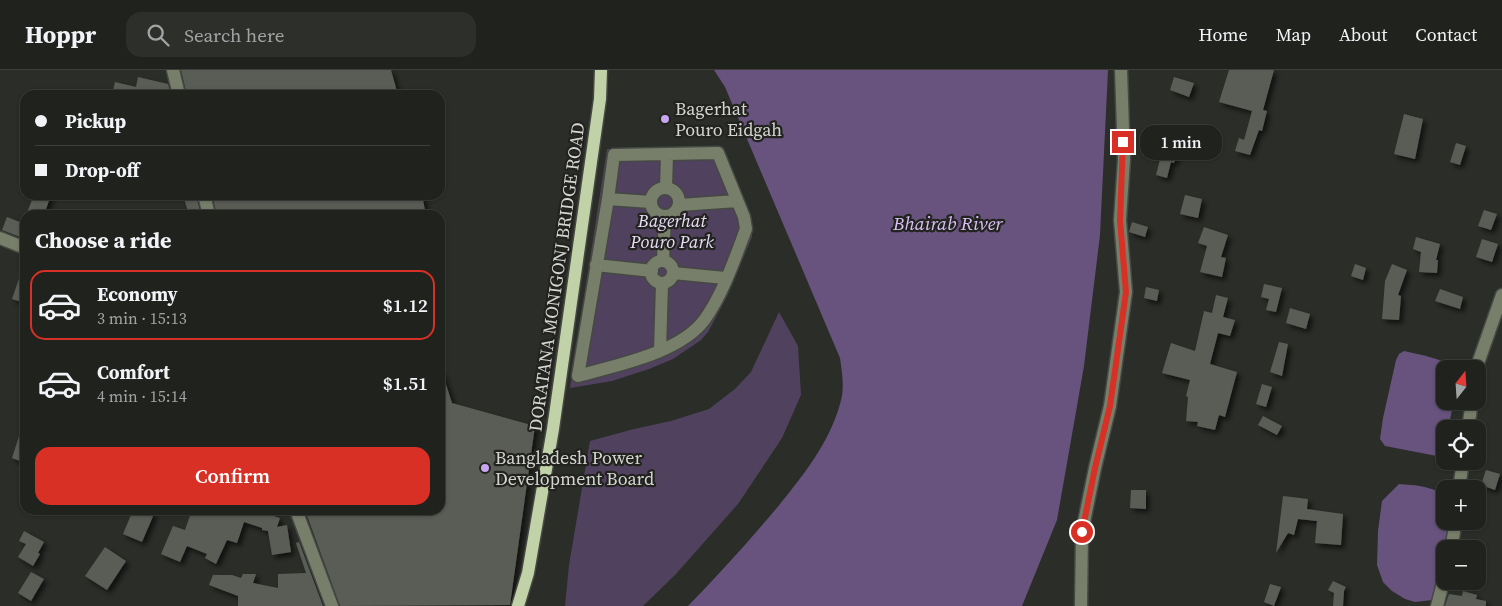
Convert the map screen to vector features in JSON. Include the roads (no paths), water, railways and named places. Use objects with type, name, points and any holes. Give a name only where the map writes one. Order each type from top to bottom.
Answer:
[{"type":"main road","name":"DORATANA MONIGONJ BRIDGE ROAD","points":[[518,606],[528,573],[553,428],[600,99],[601,70]]},
{"type":"street","points":[[1080,606],[1082,532],[1110,406],[1126,292],[1120,220],[1124,160],[1121,70]]},
{"type":"street","points":[[718,153],[744,216],[746,229],[726,278],[704,320],[687,336],[660,351],[578,376],[608,199],[614,155],[718,153]]},
{"type":"street","points":[[666,188],[668,154]]},
{"type":"street","points":[[666,188],[675,191],[680,200],[680,205],[675,214],[665,217],[653,210],[651,202],[656,191],[666,188]]},
{"type":"street","points":[[608,199],[651,202]]},
{"type":"street","points":[[680,205],[737,201]]},
{"type":"street","points":[[664,261],[665,217]]},
{"type":"street","points":[[0,238],[20,246]]},
{"type":"street","points":[[664,261],[671,265],[673,273],[670,280],[662,282],[654,278],[652,271],[656,263],[664,261]]},
{"type":"street","points":[[596,265],[652,271]]},
{"type":"street","points":[[673,273],[726,278]]},
{"type":"street","points":[[660,351],[662,282]]},
{"type":"street","points":[[1479,360],[1502,296]]},
{"type":"street","points":[[298,515],[332,606]]},
{"type":"street","points":[[1437,606],[1441,590]]},
{"type":"water","name":"Bhairab River","points":[[714,70],[1108,70],[1100,235],[1084,366],[1057,520],[1022,606],[688,606],[758,530],[807,469],[830,432],[842,398],[843,387],[840,358],[725,87]]},
{"type":"water","points":[[1404,351],[1438,360],[1436,360],[1436,410],[1452,410],[1450,420],[1436,420],[1436,456],[1385,446],[1380,439],[1383,418],[1399,354]]},
{"type":"water","points":[[1399,484],[1426,487],[1436,491],[1436,530],[1450,530],[1447,540],[1436,540],[1437,590],[1432,600],[1415,602],[1405,599],[1392,591],[1383,582],[1377,565],[1378,531],[1382,501]]},
{"type":"place","name":"Bagerhat Pouro Eidgah","points":[[665,119]]},
{"type":"place","name":"Bangladesh Power Development Board","points":[[485,468]]},
{"type":"park label","name":"Bagerhat Pouro Park","points":[[672,231]]}]
